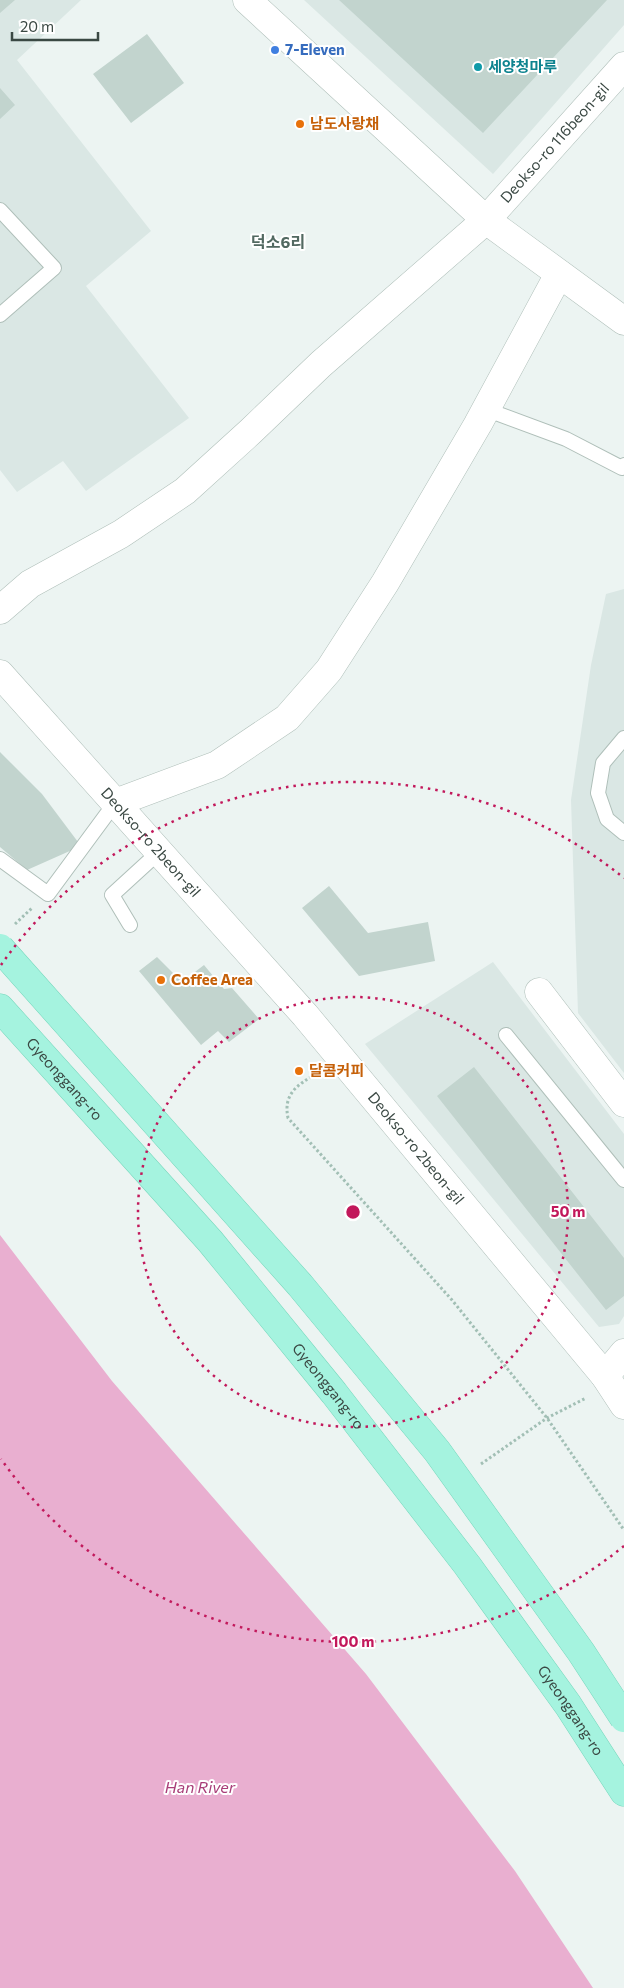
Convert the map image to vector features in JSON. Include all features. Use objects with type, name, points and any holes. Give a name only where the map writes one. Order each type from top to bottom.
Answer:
[{"type":"main road","points":[[0,948],[300,1285],[437,1451],[581,1652],[624,1718]]},
{"type":"main road","name":"Gyeonggang-ro","points":[[0,1008],[210,1241],[334,1393],[467,1565],[568,1705],[624,1792]]},
{"type":"street","points":[[247,0],[486,220],[624,321]]},
{"type":"street","name":"Deokso-ro 116beon-gil","points":[[0,610],[30,584],[121,534],[184,490],[251,431],[321,364],[486,220],[624,66]]},
{"type":"street","points":[[115,803],[217,765],[287,718],[328,670],[385,583],[485,409],[559,274]]},
{"type":"street","name":"Deokso-ro 2beon-gil","points":[[0,674],[305,1015],[614,1390]]},
{"type":"street","points":[[539,992],[624,1103]]},
{"type":"street","points":[[614,1390],[624,1353]]},
{"type":"lane","points":[[0,210],[54,268],[0,315]]},
{"type":"lane","points":[[485,409],[566,439],[622,468],[624,465]]},
{"type":"lane","points":[[624,738],[603,763],[598,793],[607,818],[624,833]]},
{"type":"lane","points":[[0,859],[48,894],[115,803]]},
{"type":"lane","points":[[130,926],[112,895],[159,852]]},
{"type":"lane","points":[[506,1035],[624,1180]]},
{"type":"path","points":[[14,925],[48,894]]},
{"type":"path","points":[[317,1074],[300,1083],[290,1094],[285,1107],[288,1118],[452,1300],[547,1418],[624,1530]]},
{"type":"path","points":[[477,1466],[547,1418],[585,1398],[614,1390]]},
{"type":"shaded area","points":[[0,0],[81,0],[17,60],[151,231],[86,286],[189,418],[86,491],[63,461],[17,492],[0,470]]},
{"type":"shaded area","name":"세양청마루","points":[[304,0],[624,0],[624,25],[493,174]]},
{"type":"shaded area","points":[[624,589],[624,1073],[578,1013],[571,800],[591,665],[606,594]]},
{"type":"shaded area","points":[[493,962],[624,1134],[624,1316],[619,1324],[599,1327],[365,1044]]},
{"type":"water","name":"Han River","points":[[0,1235],[112,1381],[366,1674],[515,1871],[593,1988],[0,1988]]},
{"type":"building","points":[[0,0],[15,0],[0,13]]},
{"type":"building","name":"세양청마루","points":[[339,0],[607,0],[483,133]]},
{"type":"building","points":[[147,34],[184,83],[131,123],[93,74]]},
{"type":"building","points":[[0,88],[15,105],[0,119]]},
{"type":"building","points":[[0,752],[42,794],[81,846],[27,870],[0,847]]},
{"type":"building","points":[[329,886],[368,933],[428,922],[435,961],[359,976],[302,908]]},
{"type":"building","points":[[157,957],[182,982],[204,965],[224,989],[232,988],[259,1019],[229,1042],[218,1031],[201,1045],[139,971]]},
{"type":"building","points":[[474,1067],[624,1258],[624,1296],[606,1310],[437,1096]]},
{"type":"place","name":"7-Eleven","points":[[275,50]]},
{"type":"place","name":"세양청마루","points":[[478,67]]},
{"type":"place","name":"남도사랑채","points":[[300,124]]},
{"type":"place","name":"Coffee Area","points":[[161,980]]},
{"type":"place","name":"달콤커피","points":[[299,1071]]},
{"type":"district","name":"덕소6리","points":[[278,242]]}]
